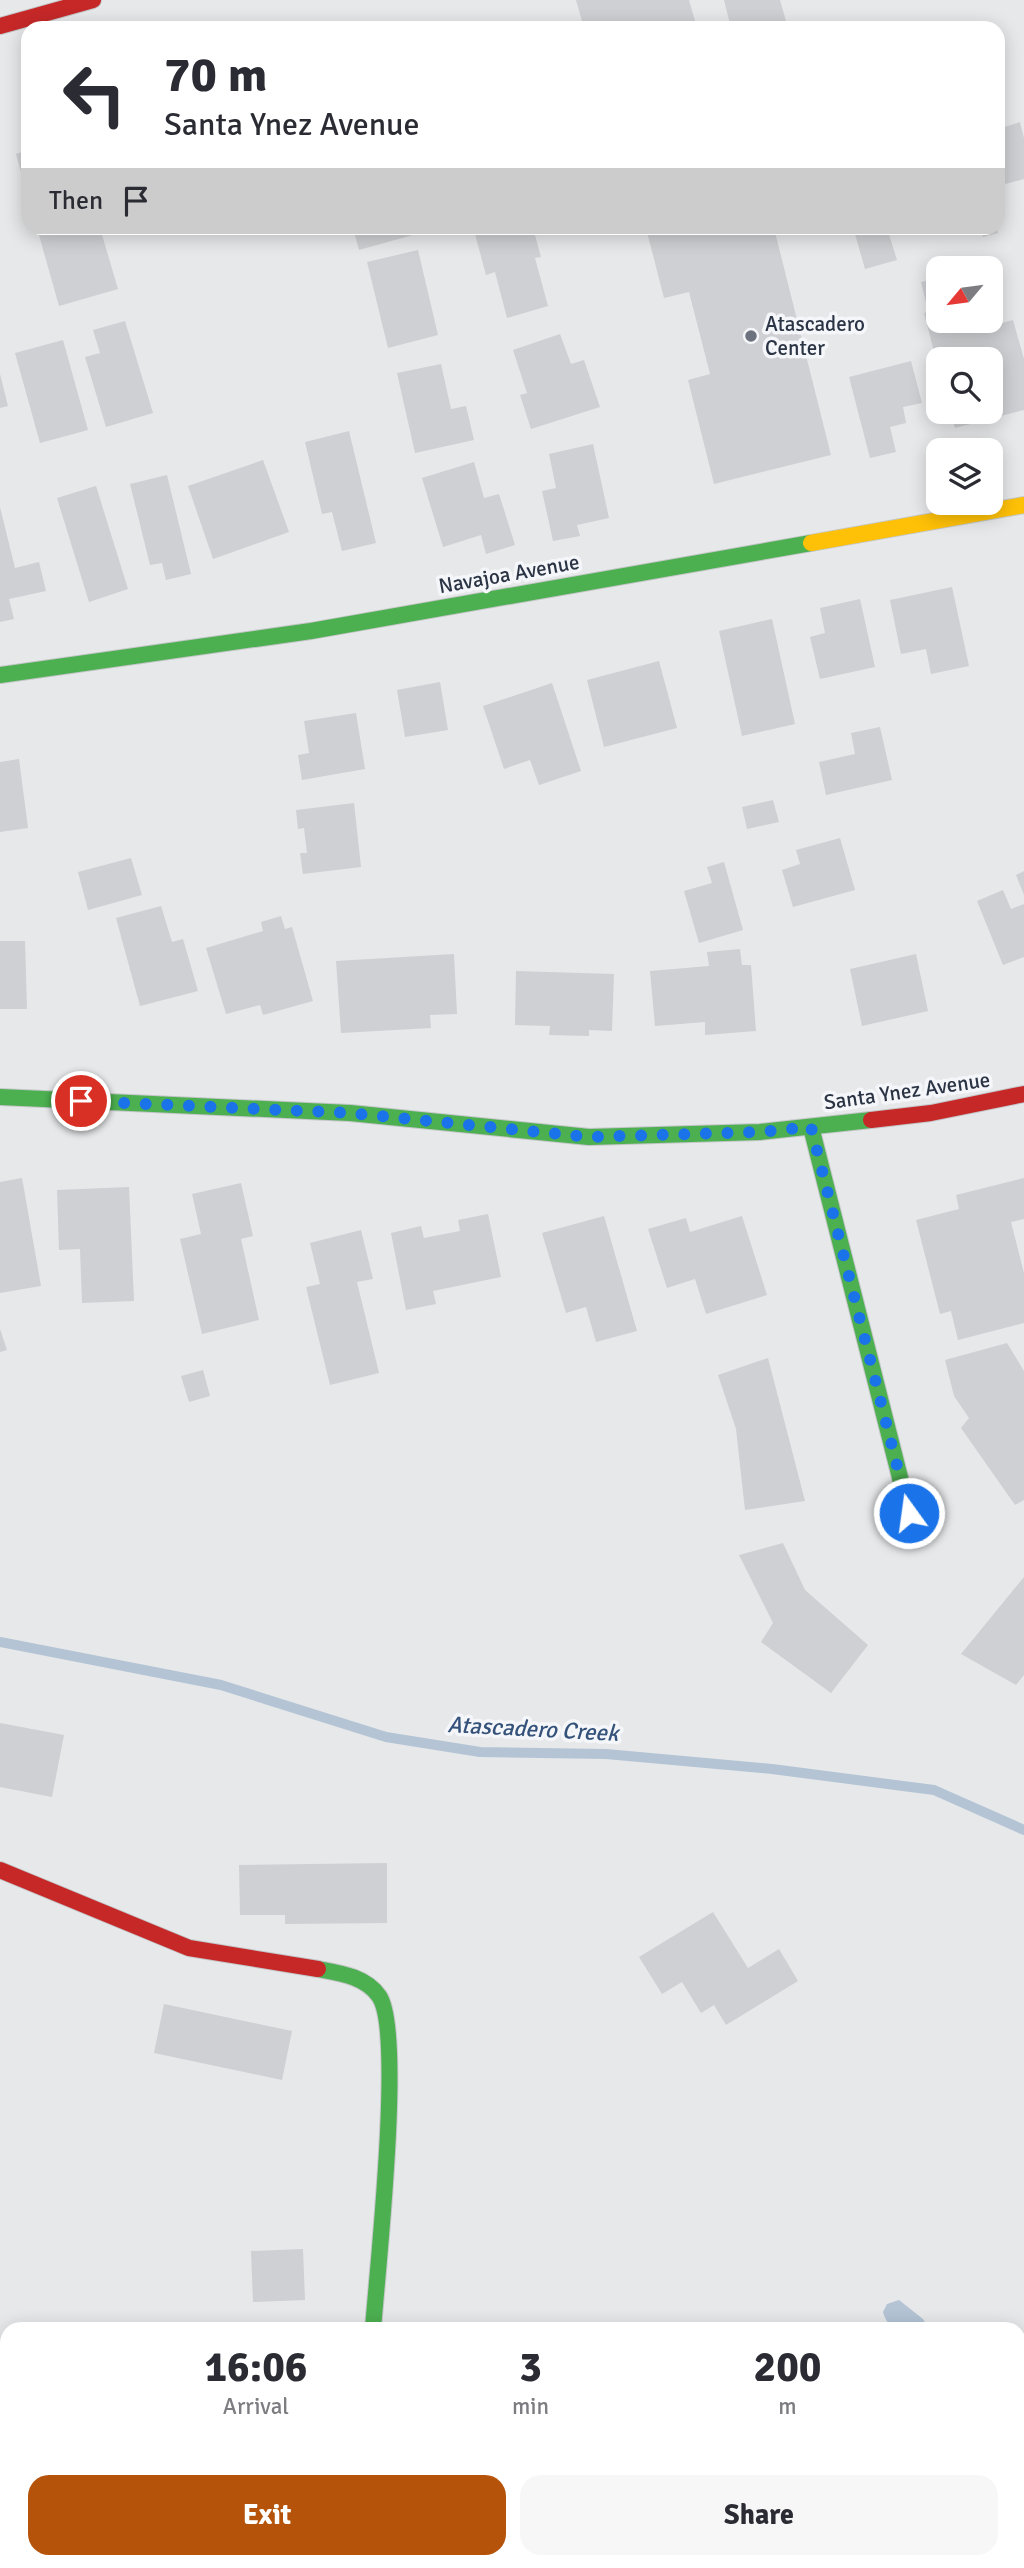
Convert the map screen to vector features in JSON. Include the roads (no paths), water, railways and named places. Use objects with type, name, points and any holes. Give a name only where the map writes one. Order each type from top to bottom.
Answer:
[{"type":"street","points":[[0,26],[93,0]]},
{"type":"street","name":"Navajoa Avenue","points":[[0,675],[311,631],[1024,505]]},
{"type":"street","name":"Santa Ynez Avenue","points":[[0,1097],[350,1113],[589,1137],[760,1132],[811,1127],[931,1113],[1024,1094]]},
{"type":"street","points":[[811,1127],[909,1513]]},
{"type":"street","points":[[0,1870],[189,1948],[352,1975],[379,1996],[388,2022],[391,2068],[373,2322]]},
{"type":"water","points":[[899,2300],[925,2322],[888,2322],[883,2312],[887,2304]]},
{"type":"waterway","name":"Atascadero Creek","points":[[0,1642],[221,1685],[386,1737],[480,1752],[606,1754],[772,1769],[934,1790],[1024,1830]]},
{"type":"place","name":"Atascadero Center","points":[[751,336]]}]
